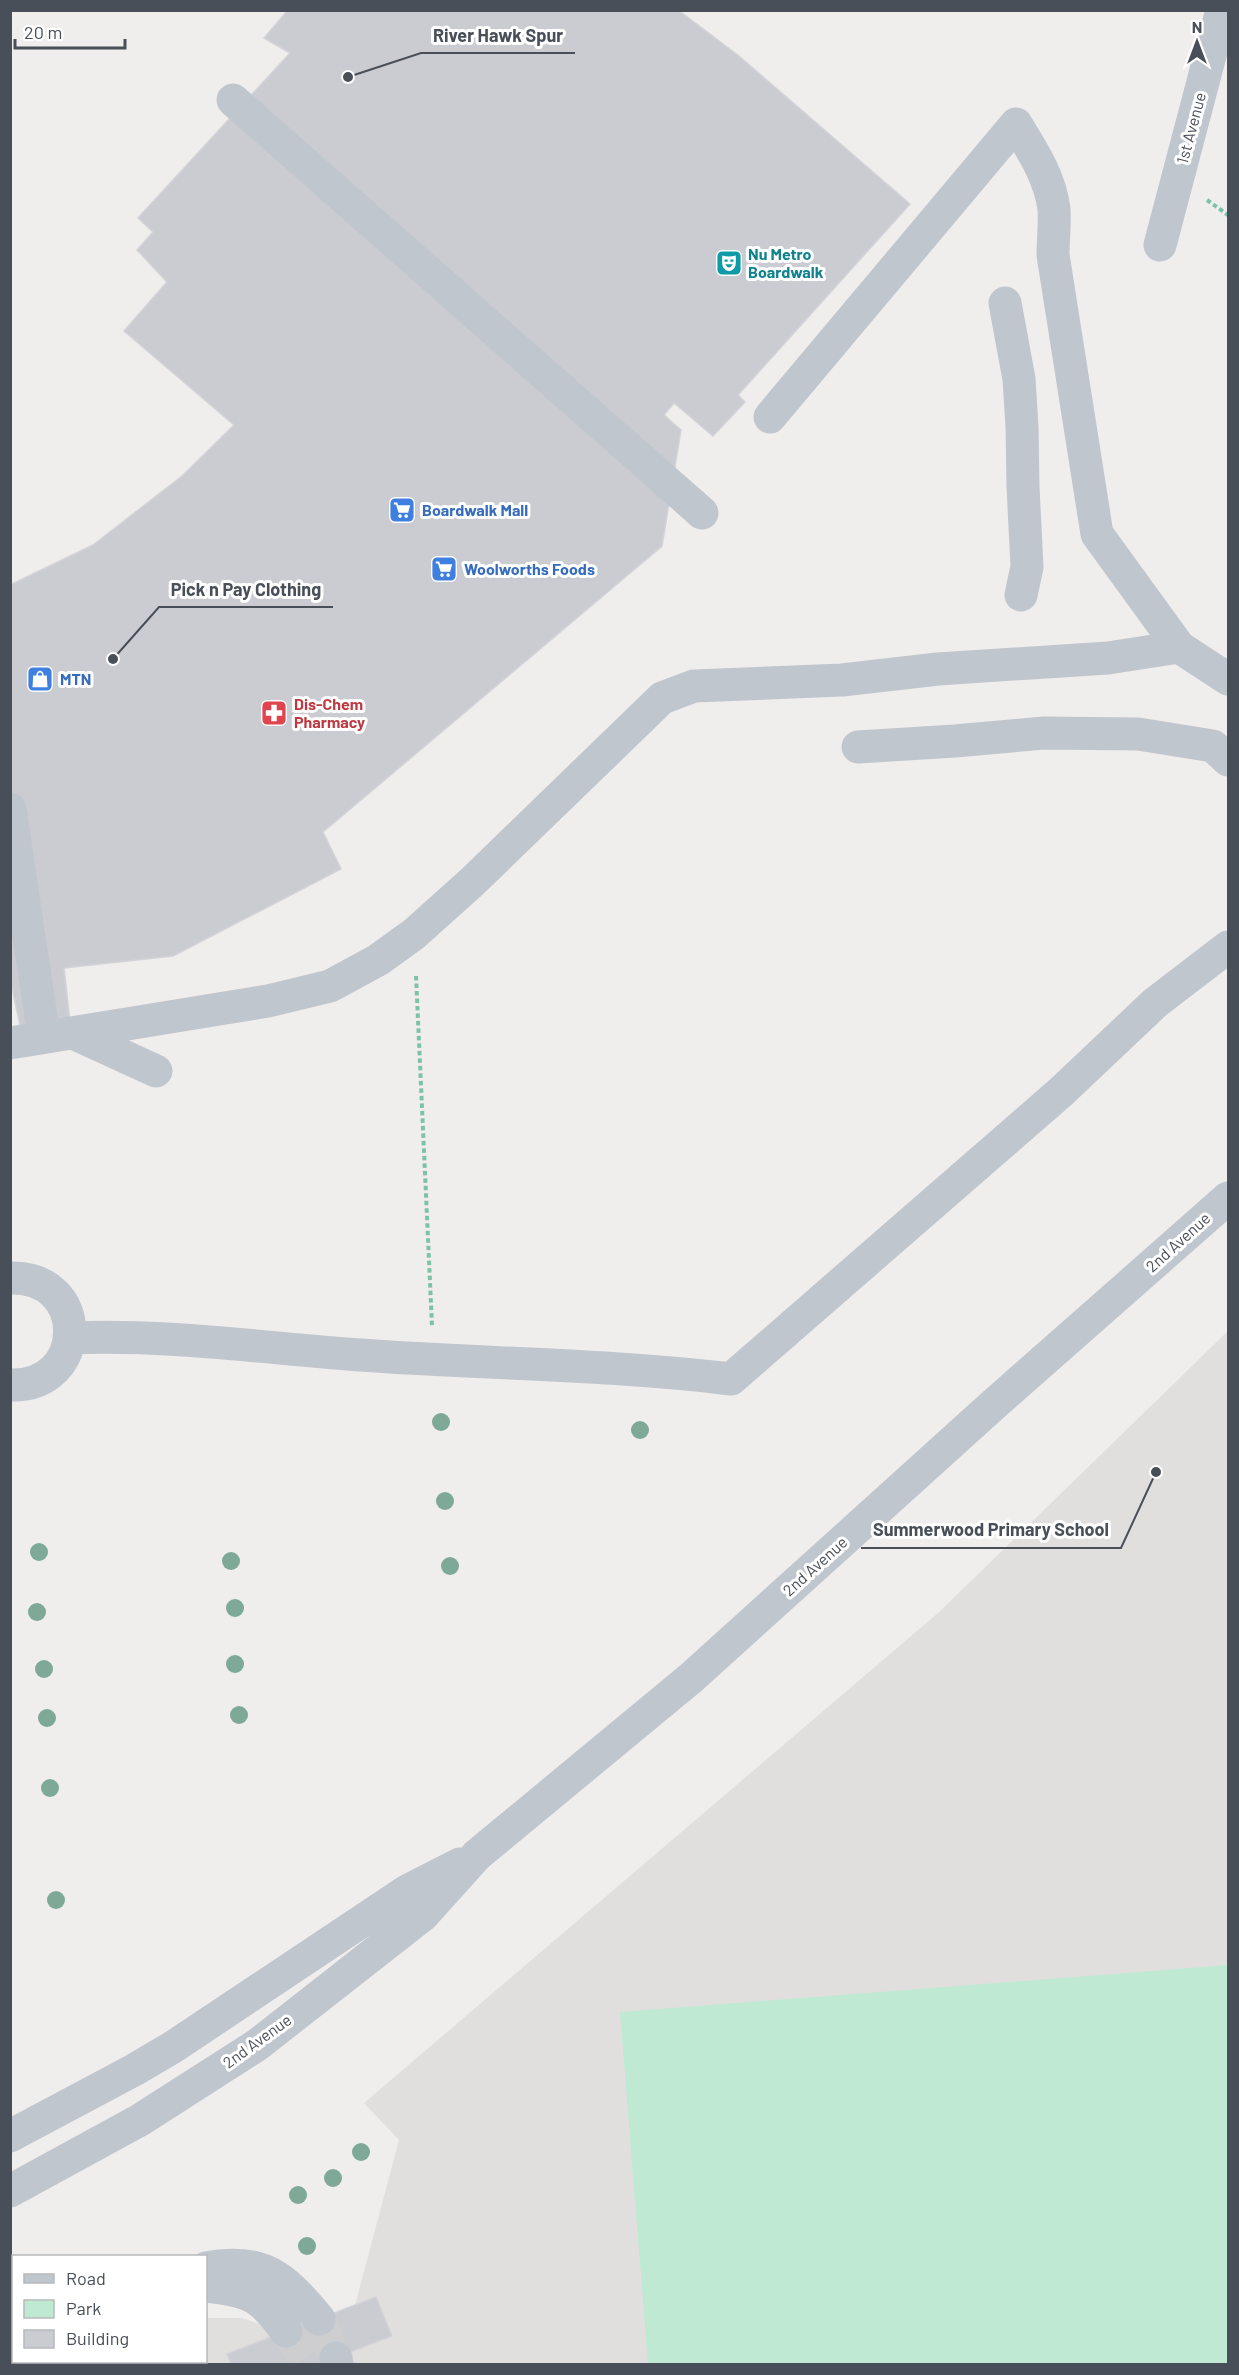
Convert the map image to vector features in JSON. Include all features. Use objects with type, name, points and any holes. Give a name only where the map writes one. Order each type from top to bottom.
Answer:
[{"type":"street","name":"1st Avenue","points":[[1160,245],[1222,10]]},
{"type":"street","points":[[233,100],[702,513]]},
{"type":"street","points":[[770,417],[1016,124],[1043,171],[1052,197],[1053,255],[1097,534],[1179,647],[1228,679]]},
{"type":"street","points":[[1005,303],[1019,379],[1022,427],[1027,567],[1021,595]]},
{"type":"street","points":[[10,1043],[268,1001],[330,986],[378,960],[414,934],[472,882],[662,698],[694,686],[842,680],[938,669],[1108,658],[1179,647]]},
{"type":"street","points":[[858,747],[1044,733],[1138,734],[1213,746],[1228,760]]},
{"type":"street","points":[[10,809],[41,1017]]},
{"type":"street","points":[[70,1338],[102,1337],[255,1345],[433,1359],[664,1372],[731,1379],[1062,1091],[1155,1004],[1228,947]]},
{"type":"street","points":[[73,1033],[156,1071]]},
{"type":"street","name":"2nd Avenue","points":[[10,2191],[140,2120],[257,2045],[423,1915],[477,1856],[691,1678],[992,1406],[1228,1198]]},
{"type":"street","points":[[10,1278],[35,1281],[48,1287],[66,1310],[70,1324],[67,1352],[59,1365],[36,1382],[14,1390]]},
{"type":"street","name":"2nd Avenue","points":[[10,2136],[173,2047],[407,1891],[477,1856]]},
{"type":"street","points":[[173,2047],[199,2082]]},
{"type":"street","points":[[207,2268],[234,2264],[272,2274],[296,2291],[319,2319]]},
{"type":"street","points":[[207,2286],[236,2290],[265,2304],[286,2331]]},
{"type":"path","points":[[414,934],[433,1359]]},
{"type":"shaded area","points":[[1228,1331],[1228,2364],[91,2364],[207,2363],[207,2318],[241,2318],[264,2325],[277,2335],[355,2305],[399,2140],[364,2103],[938,1613]]},
{"type":"green space","points":[[1228,1965],[1228,2364],[648,2364],[620,2012]]},
{"type":"building","name":"Boardwalk Mall","points":[[288,10],[678,10],[739,56],[910,204],[738,395],[745,402],[713,436],[674,403],[664,415],[681,430],[662,546],[323,832],[341,869],[173,956],[64,968],[71,1031],[23,1039],[10,979],[10,585],[93,545],[182,476],[234,425],[124,331],[167,282],[137,250],[153,232],[138,218],[290,53],[264,38]]},
{"type":"building","name":"Boardwalk Mall","points":[[288,10],[678,10],[739,56],[910,204],[738,395],[745,402],[713,436],[674,403],[664,415],[681,430],[662,546],[323,832],[341,869],[173,956],[64,968],[71,1031],[23,1039],[10,979],[10,585],[93,545],[182,476],[234,425],[124,331],[167,282],[137,250],[153,232],[138,218],[290,53],[264,38]]},
{"type":"building","points":[[376,2297],[392,2336],[318,2364],[231,2364],[227,2354]]},
{"type":"tunnel","points":[[319,2319],[336,2358]]},
{"type":"tunnel","points":[[286,2331],[309,2364]]},
{"type":"place","name":"River Hawk Spur","points":[[348,77]]},
{"type":"place","name":"Nu Metro Boardwalk","points":[[729,263]]},
{"type":"place","name":"Boardwalk Mall","points":[[402,510]]},
{"type":"place","name":"Woolworths Foods","points":[[444,569]]},
{"type":"place","name":"Pick n Pay Clothing","points":[[113,659]]},
{"type":"place","name":"MTN","points":[[40,679]]},
{"type":"place","name":"Dis-Chem Pharmacy","points":[[274,713]]},
{"type":"place","name":"Summerwood Primary School","points":[[1156,1472]]}]
